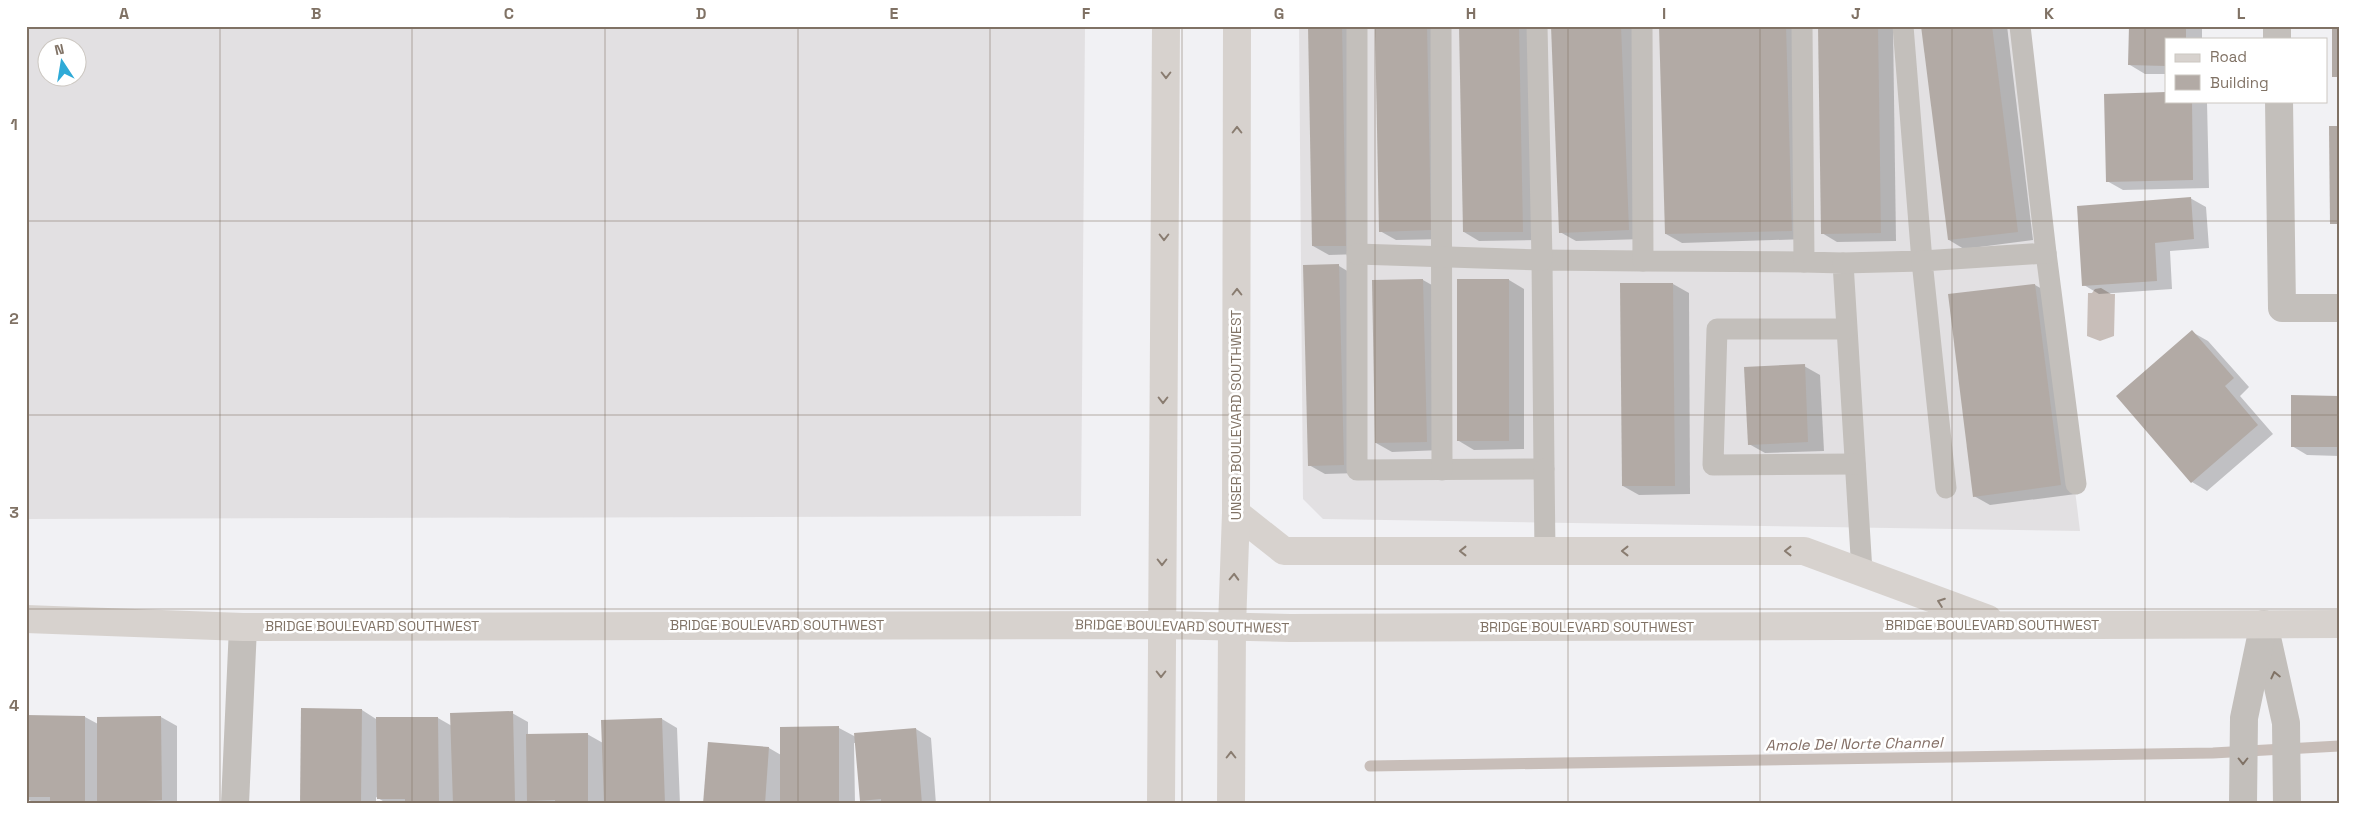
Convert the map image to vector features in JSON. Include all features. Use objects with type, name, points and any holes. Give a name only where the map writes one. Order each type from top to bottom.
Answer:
[{"type":"street","points":[[1161,804],[1166,26]]},
{"type":"street","name":"UNSER BOULEVARD SOUTHWEST","points":[[1231,804],[1232,626],[1236,513],[1237,26]]},
{"type":"street","points":[[2278,102],[2282,308],[2339,308]]},
{"type":"street","points":[[1236,513],[1284,551],[1804,550],[2003,625]]},
{"type":"street","name":"BRIDGE BOULEVARD SOUTHWEST","points":[[26,619],[243,626],[1161,625],[1310,628],[2339,624]]},
{"type":"street","points":[[2244,804],[2244,718],[2264,624]]},
{"type":"street","points":[[2264,624],[2286,723],[2287,804]]},
{"type":"street","points":[[235,804],[243,626]]},
{"type":"lane","points":[[1357,26],[1357,470],[1544,469]]},
{"type":"lane","points":[[1441,26],[1442,470]]},
{"type":"lane","points":[[1537,26],[1545,551]]},
{"type":"lane","points":[[1642,26],[1643,261]]},
{"type":"lane","points":[[1802,26],[1804,262]]},
{"type":"lane","points":[[1903,26],[1922,261],[1946,488]]},
{"type":"lane","points":[[2020,26],[2046,253],[2076,484]]},
{"type":"lane","points":[[1357,254],[1542,260],[1843,263],[1922,261],[2046,253]]},
{"type":"lane","points":[[1843,263],[1862,572]]},
{"type":"lane","points":[[1846,329],[1717,329],[1713,465],[1855,464]]},
{"type":"shaded area","points":[[26,26],[1085,26],[1081,516],[26,519]]},
{"type":"shaded area","points":[[1299,26],[2018,26],[2080,531],[1323,519],[1303,499]]},
{"type":"shaded area","points":[[2101,288],[2111,294],[2115,294],[2114,336],[2100,341],[2087,336],[2088,293]]},
{"type":"building","points":[[1308,26],[1342,26],[1346,246],[1312,246]]},
{"type":"building","points":[[1375,26],[1427,26],[1431,230],[1379,232]]},
{"type":"building","points":[[1459,26],[1519,26],[1523,232],[1463,232]]},
{"type":"building","points":[[1551,26],[1621,26],[1629,230],[1559,233]]},
{"type":"building","points":[[1659,26],[1786,26],[1792,231],[1665,234]]},
{"type":"building","points":[[1818,26],[1878,26],[1881,233],[1821,234]]},
{"type":"building","points":[[1921,26],[1992,26],[2018,232],[1948,240]]},
{"type":"building","points":[[2129,26],[2186,26],[2186,38],[2165,38],[2165,66],[2128,65]]},
{"type":"building","points":[[2332,26],[2339,26],[2339,77],[2332,77]]},
{"type":"building","points":[[2165,92],[2165,102],[2192,102],[2193,180],[2106,182],[2104,94]]},
{"type":"building","points":[[2329,126],[2339,126],[2339,224],[2330,224]]},
{"type":"building","points":[[2191,197],[2194,239],[2155,243],[2157,281],[2082,286],[2077,206]]},
{"type":"building","points":[[1339,264],[1344,465],[1308,466],[1303,265]]},
{"type":"building","points":[[1423,279],[1427,442],[1375,443],[1372,280]]},
{"type":"building","points":[[1457,279],[1509,279],[1509,441],[1457,441]]},
{"type":"building","points":[[1620,283],[1673,283],[1675,486],[1622,486]]},
{"type":"building","points":[[2035,284],[2061,485],[1973,497],[1948,294]]},
{"type":"building","points":[[2192,330],[2234,378],[2225,386],[2258,425],[2191,483],[2116,396]]},
{"type":"building","points":[[1805,364],[1808,442],[1748,445],[1744,367]]},
{"type":"building","points":[[2291,395],[2339,396],[2339,447],[2291,447]]},
{"type":"building","points":[[301,708],[362,709],[361,804],[300,804]]},
{"type":"building","points":[[513,711],[515,801],[453,804],[450,713]]},
{"type":"building","points":[[26,715],[85,716],[85,804],[50,804],[50,797],[26,797]]},
{"type":"building","points":[[161,716],[162,800],[97,804],[97,717]]},
{"type":"building","points":[[376,717],[438,717],[439,804],[405,804],[405,799],[377,799]]},
{"type":"building","points":[[662,718],[665,804],[630,804],[630,801],[604,803],[601,720]]},
{"type":"building","points":[[839,726],[839,804],[780,804],[780,727]]},
{"type":"building","points":[[916,728],[922,804],[881,804],[881,799],[860,801],[854,733]]},
{"type":"building","points":[[588,733],[588,804],[555,804],[555,800],[527,801],[526,734]]},
{"type":"building","points":[[708,742],[769,747],[765,804],[703,804]]},
{"type":"waterway","name":"Amole Del Norte Channel","points":[[1370,766],[2213,753],[2339,746]]}]
